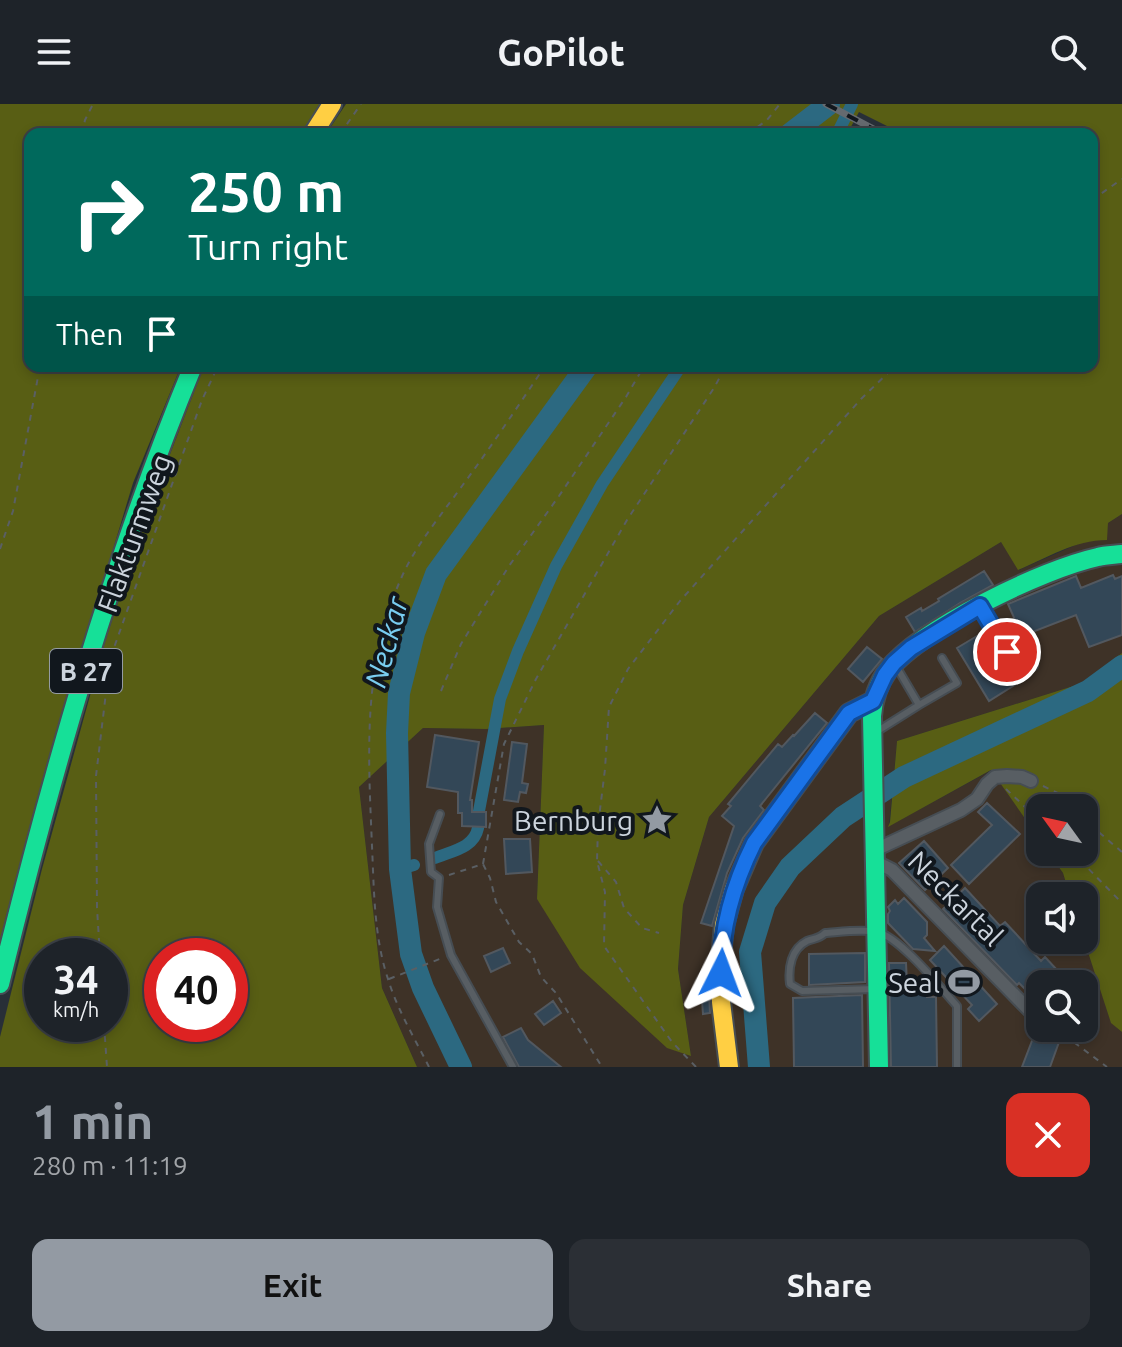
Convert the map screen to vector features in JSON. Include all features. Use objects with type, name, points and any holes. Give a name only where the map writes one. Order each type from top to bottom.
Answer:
[{"type":"street","points":[[317,128],[332,104]]},
{"type":"street","name":"B 27","points":[[0,984],[72,717],[121,554],[191,372]]},
{"type":"street","name":"Neckartal","points":[[879,1067],[872,744],[873,701],[879,686],[894,663],[911,648],[980,606],[1038,577],[1084,559],[1122,554]]},
{"type":"street","name":"Neckartal","points":[[729,1067],[721,973],[722,939],[726,914],[742,866],[754,843],[849,713],[873,701]]},
{"type":"street","points":[[995,777],[1022,777],[1031,781]]},
{"type":"street","name":"Neckartal","points":[[875,849],[961,810],[977,799],[995,777]]},
{"type":"street","name":"Neckartal","points":[[875,849],[1026,1007]]},
{"type":"lane","points":[[980,606],[1007,652],[1016,660],[1034,666]]},
{"type":"lane","points":[[872,744],[919,705],[957,683],[942,658]]},
{"type":"lane","points":[[894,663],[919,705]]},
{"type":"lane","points":[[440,814],[429,844],[431,872],[439,878],[437,907],[451,955],[513,1067]]},
{"type":"lane","points":[[877,989],[802,991],[790,984],[791,960],[801,945],[819,939],[825,933],[876,931],[884,935],[911,955],[957,1006],[957,1067]]},
{"type":"path","points":[[83,128],[93,104]]},
{"type":"path","points":[[344,128],[361,104]]},
{"type":"path","points":[[756,128],[780,104]]},
{"type":"path","points":[[1098,196],[1122,179]]},
{"type":"path","points":[[0,549],[13,511],[39,372]]},
{"type":"path","name":"Flakturmweg","points":[[99,938],[96,776],[110,659],[202,400],[215,372]]},
{"type":"path","points":[[429,1067],[388,980],[378,936],[369,757],[371,690],[390,603],[406,568],[541,372]]},
{"type":"path","points":[[441,691],[461,644],[509,566],[641,372]]},
{"type":"path","points":[[602,1067],[556,993],[541,977],[532,954],[519,942],[496,902],[483,864],[504,744],[536,679],[627,520],[723,372]]},
{"type":"path","points":[[696,1067],[672,1042],[604,946],[605,892],[597,861],[609,707],[628,669],[680,601],[889,372]]},
{"type":"path","points":[[995,777],[1026,807]]},
{"type":"path","points":[[1031,781],[1060,794]]},
{"type":"path","points":[[1098,831],[1122,852]]},
{"type":"path","points":[[597,861],[616,882],[624,908],[642,928],[659,933]]},
{"type":"path","points":[[439,878],[483,864]]},
{"type":"path","points":[[1086,866],[1122,903]]},
{"type":"path","points":[[388,980],[436,961]]},
{"type":"path","points":[[105,1042],[107,1067]]},
{"type":"path","points":[[1074,1042],[1107,1067]]},
{"type":"shaded area","points":[[1122,514],[1122,653],[1083,683],[897,741],[889,826],[992,770],[1026,820],[1026,866],[1058,866],[1066,882],[1026,882],[1026,954],[1089,954],[1094,970],[1026,970],[1026,1042],[1098,1042],[1098,983],[1111,1022],[1122,1032],[1122,1067],[417,1067],[382,988],[359,787],[423,728],[486,729],[544,725],[537,899],[691,1056],[678,969],[683,905],[709,817],[879,616],[1001,542],[1019,570],[1078,544],[1106,540],[1108,523]]},
{"type":"green space","points":[[0,104],[321,104],[307,128],[24,128],[24,372],[179,372],[133,483],[36,805],[0,945]]},
{"type":"green space","points":[[346,104],[1122,104],[1122,514],[1108,523],[1107,540],[1072,546],[1018,570],[1001,542],[879,616],[709,817],[683,905],[678,969],[691,1056],[667,1048],[580,968],[537,899],[544,725],[486,729],[423,728],[359,787],[382,988],[417,1067],[0,1067],[0,1037],[24,941],[24,1042],[128,1042],[128,938],[25,938],[106,638],[155,493],[202,372],[1098,372],[1098,128],[891,128],[859,112],[850,128],[330,128]]},
{"type":"green space","points":[[1122,653],[1122,1032],[1111,1023],[1098,983],[1098,970],[1094,970],[1089,954],[1098,954],[1098,882],[1066,882],[1058,866],[1098,866],[1098,794],[1026,794],[1026,820],[991,770],[888,827],[897,741],[1083,683]]},
{"type":"building","points":[[984,571],[993,585],[915,632],[906,617],[939,601]]},
{"type":"building","points":[[1113,575],[1115,579],[1122,576],[1122,635],[1089,647],[1076,615],[1022,636],[1008,604],[1076,576],[1081,588]]},
{"type":"building","points":[[987,630],[1021,681],[989,701],[957,648]]},
{"type":"building","points":[[867,647],[882,659],[863,682],[848,669]]},
{"type":"building","points":[[815,713],[827,723],[760,806],[764,810],[743,838],[727,873],[712,926],[701,923],[734,826],[722,816],[731,806],[728,804],[778,744],[782,747]]},
{"type":"building","points":[[435,735],[479,742],[470,800],[472,812],[486,812],[486,827],[462,826],[462,813],[458,813],[458,792],[427,787]]},
{"type":"building","points":[[512,742],[527,744],[522,783],[528,784],[526,793],[520,792],[518,802],[504,800]]},
{"type":"building","points":[[987,803],[1020,834],[969,884],[951,865],[992,825],[978,812]]},
{"type":"building","points":[[504,839],[530,839],[532,872],[506,874]]},
{"type":"building","points":[[924,841],[948,868],[925,890],[899,863]]},
{"type":"building","points":[[965,888],[1000,926],[1005,922],[1026,945],[1026,954],[1035,954],[1041,961],[1045,957],[1057,970],[1026,970],[1026,990],[1019,983],[1017,985],[943,909]]},
{"type":"building","points":[[904,898],[927,922],[924,938],[935,951],[913,949],[888,923],[888,907],[895,900],[898,904]]},
{"type":"building","name":"Seal","points":[[944,946],[997,1004],[979,1021],[968,1009],[972,1005],[930,960]]},
{"type":"building","points":[[503,948],[510,963],[491,972],[484,956]]},
{"type":"building","points":[[865,953],[865,982],[809,985],[809,954]]},
{"type":"building","points":[[889,963],[906,963],[907,983],[927,982],[927,997],[936,997],[937,1067],[891,1067]]},
{"type":"building","points":[[700,974],[708,974],[710,1013],[703,1014]]},
{"type":"building","points":[[862,995],[863,1067],[794,1067],[793,998]]},
{"type":"building","points":[[553,1001],[561,1013],[544,1025],[535,1014]]},
{"type":"building","points":[[521,1028],[528,1040],[561,1067],[519,1067],[503,1037]]},
{"type":"building","points":[[1032,1042],[1059,1042],[1050,1067],[1022,1067]]},
{"type":"waterway","name":"Neckar","points":[[798,128],[829,104]]},
{"type":"waterway","points":[[840,128],[852,104]]},
{"type":"waterway","name":"Neckar","points":[[461,1067],[423,988],[411,954],[400,869],[399,693],[414,633],[436,574],[583,372]]},
{"type":"waterway","points":[[479,811],[500,699],[556,566],[602,484],[677,372]]},
{"type":"waterway","name":"Neckar","points":[[759,1067],[750,952],[765,903],[790,867],[843,817],[904,777],[1088,691],[1122,666]]},
{"type":"waterway","points":[[435,858],[467,844],[478,828]]},
{"type":"waterway","points":[[400,869],[414,865]]},
{"type":"railway","points":[[826,104],[872,128]]},
{"type":"traffic: fast","points":[[0,984],[85,671],[135,517],[191,372]]},
{"type":"traffic: fast","points":[[879,1067],[872,716],[881,681],[905,653],[986,602],[1075,564],[1101,556],[1122,554]]},
{"type":"traffic: slow","points":[[317,128],[332,104]]},
{"type":"traffic: slow","points":[[729,1067],[720,969],[724,925],[734,889],[754,843],[849,713],[873,701]]},
{"type":"place","name":"Bernburg","points":[[657,820]]},
{"type":"place","name":"Seal","points":[[964,982]]},
{"type":"route","points":[[721,973],[726,914],[742,866],[754,843],[849,713],[873,701],[885,675],[911,648],[980,606],[1007,652]]}]
